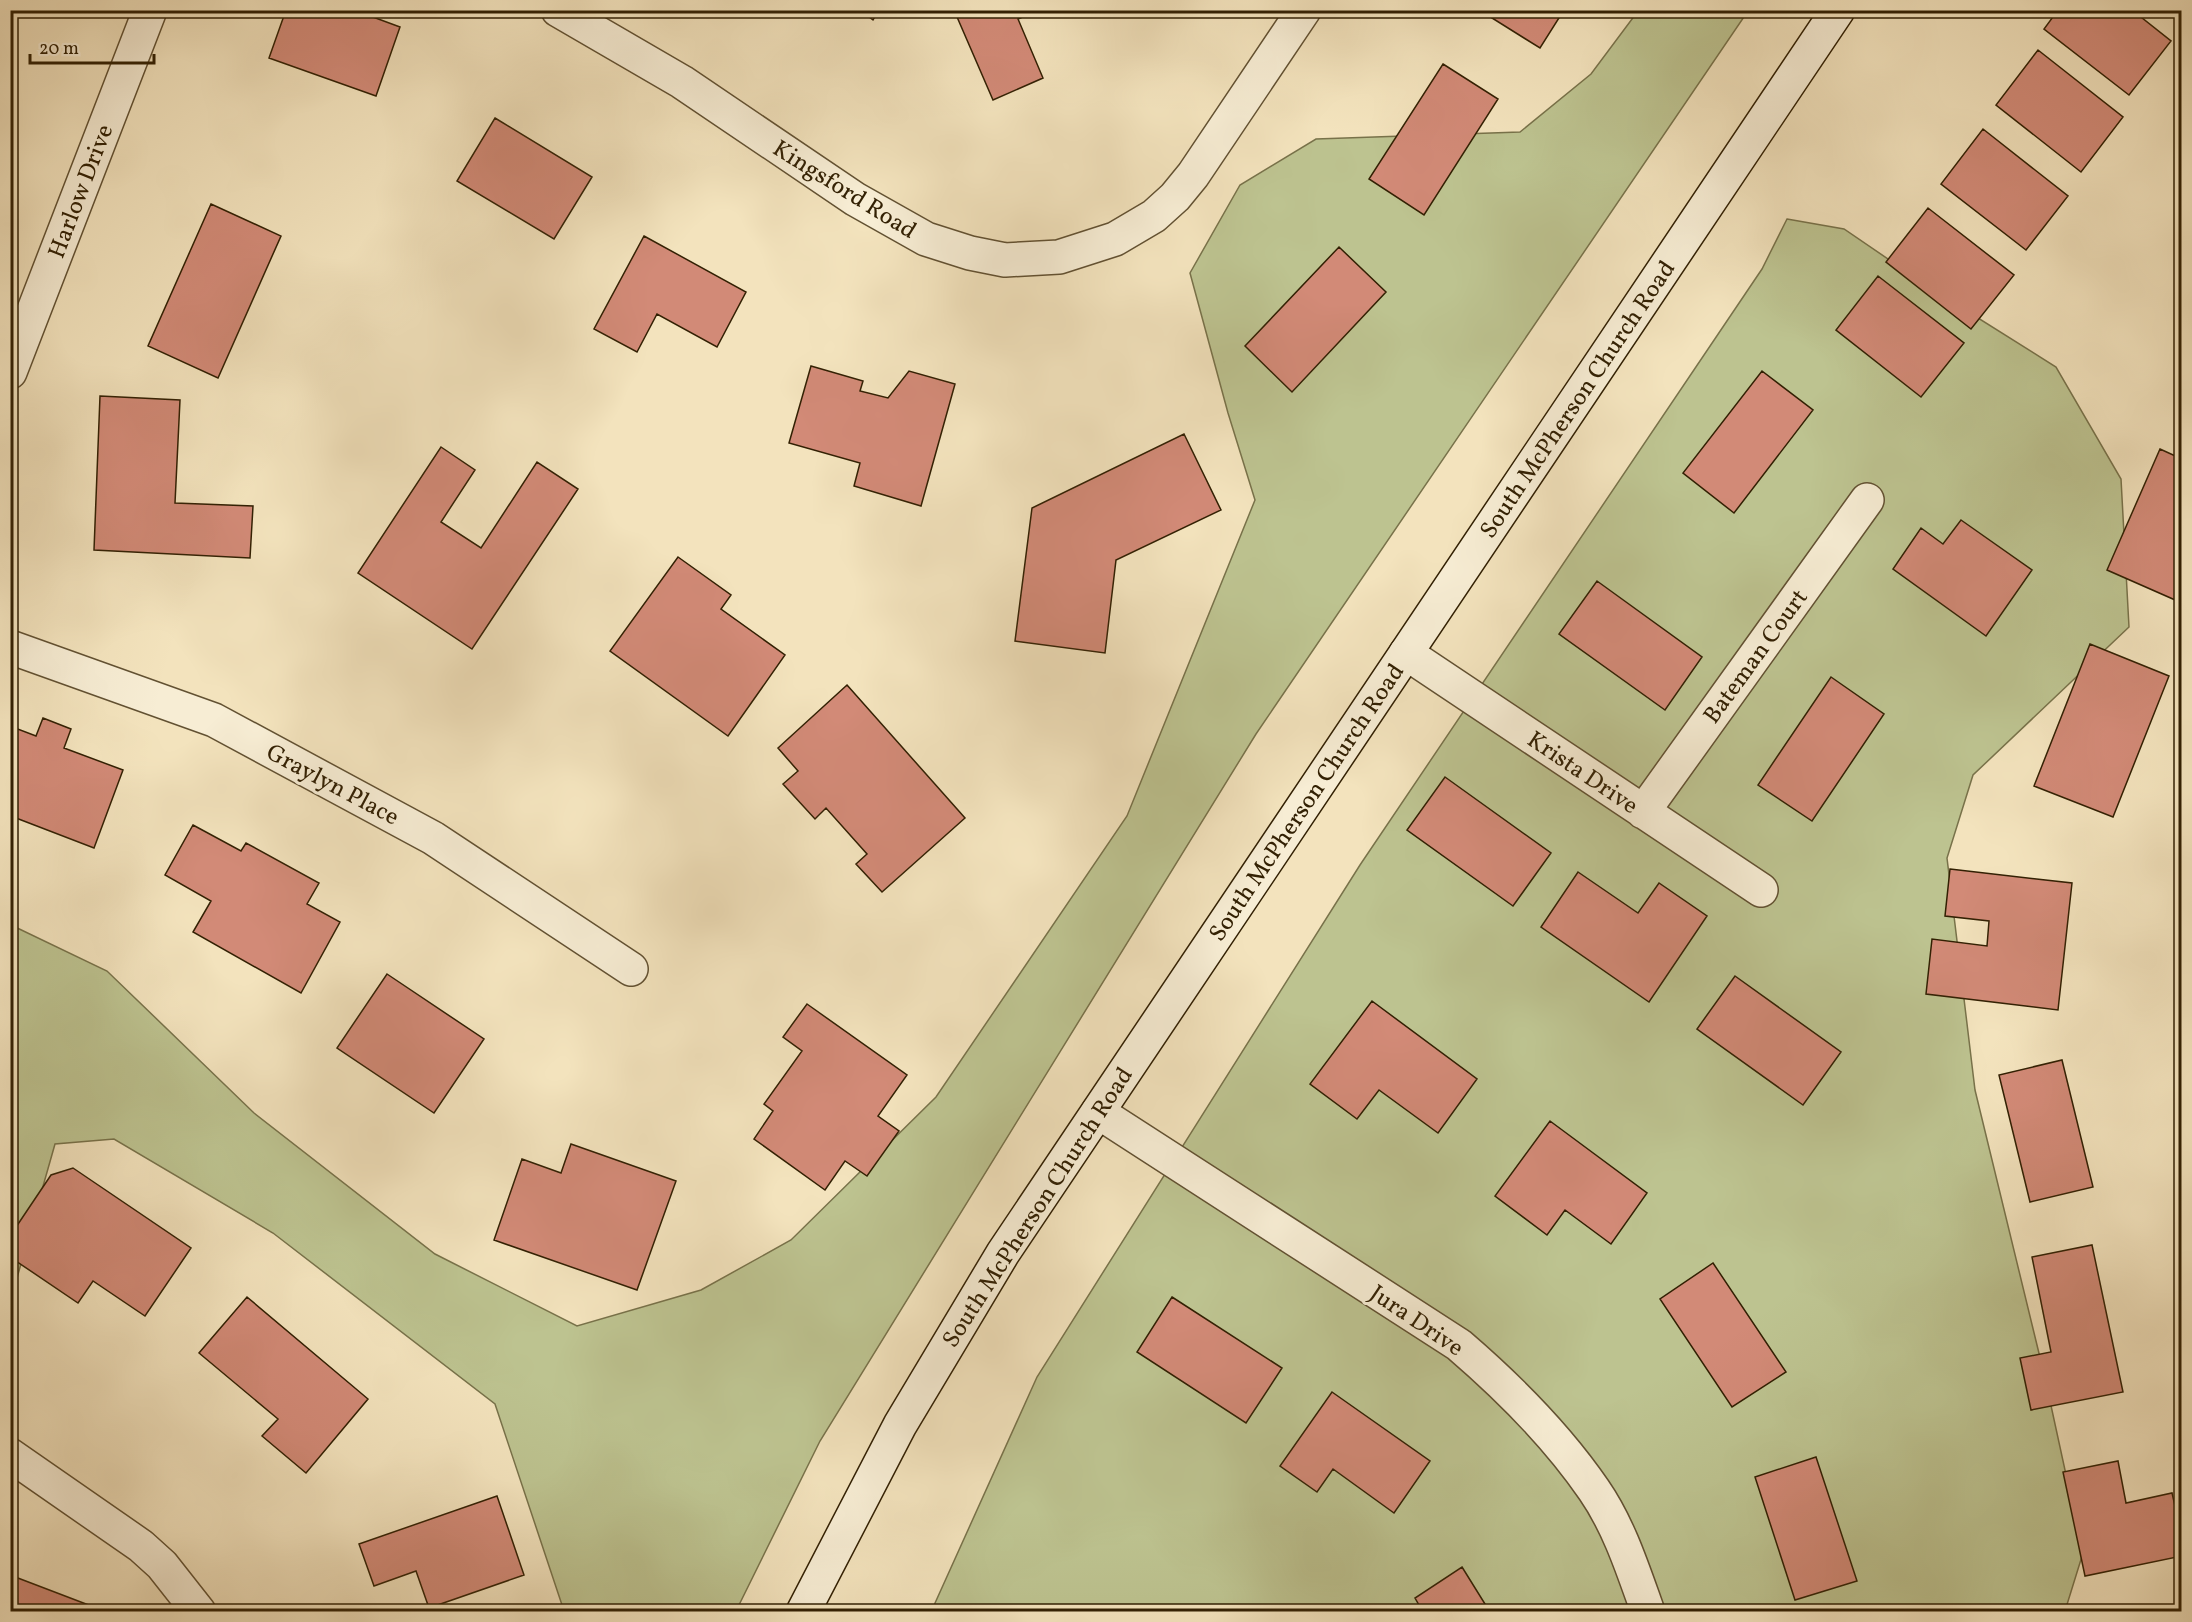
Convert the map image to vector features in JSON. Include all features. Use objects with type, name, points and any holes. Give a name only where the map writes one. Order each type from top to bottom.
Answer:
[{"type":"street","name":"Harlow Drive","points":[[10,372],[150,10]]},
{"type":"street","name":"Kingsford Road","points":[[558,10],[682,82],[855,199],[916,234],[948,246],[1005,260],[1059,257],[1116,239],[1154,216],[1175,197],[1193,175],[1304,10]]},
{"type":"street","name":"South McPherson Church Road","points":[[803,1611],[900,1425],[1003,1253],[1838,10]]},
{"type":"street","name":"Bateman Court","points":[[1643,812],[1867,500]]},
{"type":"street","name":"Graylyn Place","points":[[10,647],[214,720],[434,838],[631,969]]},
{"type":"street","name":"Krista Drive","points":[[1406,653],[1761,890]]},
{"type":"street","name":"Jura Drive","points":[[1098,1112],[1459,1346],[1480,1364],[1542,1424],[1594,1491],[1622,1541],[1648,1611]]},
{"type":"street","points":[[10,1455],[141,1546],[162,1565],[199,1611]]},
{"type":"green space","points":[[1638,11],[1748,11],[1256,734],[820,1441],[736,1611],[564,1611],[495,1404],[273,1233],[114,1139],[55,1144],[11,1299],[10,1098],[15,1062],[10,1060],[11,925],[107,971],[254,1113],[435,1254],[577,1326],[701,1290],[791,1240],[936,1097],[1127,816],[1255,500],[1228,413],[1190,273],[1240,185],[1316,139],[1520,132],[1591,74]]},
{"type":"green space","points":[[1787,219],[1844,229],[1935,291],[2056,367],[2121,479],[2129,627],[1973,775],[1947,858],[1975,1090],[2045,1378],[2083,1553],[2065,1611],[931,1612],[1037,1377],[1360,865],[1762,269]]},
{"type":"building","points":[[286,10],[354,10],[400,27],[376,96],[269,58]]},
{"type":"building","points":[[860,10],[879,10],[873,20]]},
{"type":"building","points":[[954,10],[1039,10],[1018,19],[1043,78],[993,100]]},
{"type":"building","points":[[1486,10],[1564,10],[1540,48],[1484,13]]},
{"type":"building","points":[[2058,10],[2132,10],[2171,41],[2129,95],[2044,29]]},
{"type":"building","points":[[2165,10],[2182,10],[2182,23],[2181,23]]},
{"type":"building","points":[[2038,50],[2123,117],[2081,172],[1996,105]]},
{"type":"building","points":[[1443,64],[1498,99],[1424,215],[1369,179]]},
{"type":"building","points":[[495,118],[592,177],[554,239],[457,181]]},
{"type":"building","points":[[1983,129],[2068,196],[2026,250],[1941,184]]},
{"type":"building","points":[[211,204],[281,236],[218,378],[148,346]]},
{"type":"building","points":[[1928,208],[2014,275],[1971,329],[1886,262]]},
{"type":"building","points":[[644,236],[746,292],[717,347],[657,314],[637,352],[594,329]]},
{"type":"building","points":[[1339,247],[1386,292],[1292,392],[1245,346]]},
{"type":"building","points":[[1878,276],[1964,343],[1921,397],[1836,330]]},
{"type":"building","points":[[811,366],[863,381],[860,391],[888,398],[909,371],[955,384],[921,506],[854,486],[860,463],[789,443]]},
{"type":"building","points":[[1762,371],[1813,410],[1734,513],[1683,473]]},
{"type":"building","points":[[100,396],[180,400],[175,503],[253,506],[250,558],[94,550]]},
{"type":"building","points":[[1184,434],[1221,510],[1116,560],[1105,653],[1015,641],[1032,508]]},
{"type":"building","points":[[441,447],[475,470],[441,522],[481,548],[537,462],[578,489],[472,649],[358,573]]},
{"type":"building","points":[[2160,449],[2182,459],[2182,603],[2107,570]]},
{"type":"building","points":[[1961,520],[2032,570],[1986,636],[1893,569],[1921,528],[1943,544]]},
{"type":"building","points":[[678,557],[731,595],[721,609],[785,655],[728,736],[610,651]]},
{"type":"building","points":[[1597,581],[1702,657],[1665,710],[1559,634]]},
{"type":"building","points":[[2090,644],[2169,676],[2113,817],[2034,786]]},
{"type":"building","points":[[1831,677],[1884,714],[1812,821],[1758,785]]},
{"type":"building","points":[[847,685],[965,818],[882,892],[856,864],[867,854],[826,808],[815,819],[783,784],[798,771],[778,748]]},
{"type":"building","points":[[43,718],[71,729],[64,748],[123,770],[94,848],[16,818],[10,831],[10,726],[36,736]]},
{"type":"building","points":[[1445,777],[1551,853],[1513,906],[1407,830]]},
{"type":"building","points":[[193,825],[241,851],[246,843],[319,883],[307,904],[340,922],[301,993],[193,932],[211,901],[165,875]]},
{"type":"building","points":[[1950,869],[2072,883],[2058,1010],[1926,994],[1932,939],[1987,946],[1989,921],[1945,916]]},
{"type":"building","points":[[1578,872],[1638,913],[1659,883],[1707,916],[1649,1002],[1541,927]]},
{"type":"building","points":[[387,974],[484,1039],[434,1113],[337,1048]]},
{"type":"building","points":[[1735,976],[1841,1052],[1803,1105],[1697,1029]]},
{"type":"building","points":[[1372,1001],[1477,1079],[1438,1133],[1379,1090],[1357,1119],[1310,1084]]},
{"type":"building","points":[[807,1004],[907,1075],[878,1116],[899,1131],[867,1176],[845,1161],[825,1190],[754,1139],[773,1111],[764,1104],[802,1051],[783,1037]]},
{"type":"building","points":[[2062,1060],[2093,1187],[2030,1202],[1999,1075]]},
{"type":"building","points":[[1550,1121],[1647,1193],[1611,1244],[1565,1210],[1547,1235],[1495,1196]]},
{"type":"building","points":[[571,1144],[676,1181],[637,1290],[494,1240],[522,1159],[561,1173]]},
{"type":"building","points":[[73,1168],[191,1248],[145,1316],[93,1281],[78,1303],[10,1257],[10,1236],[51,1175]]},
{"type":"building","points":[[2092,1245],[2123,1392],[2031,1410],[2020,1358],[2051,1352],[2032,1257]]},
{"type":"building","points":[[1713,1263],[1786,1372],[1732,1407],[1660,1299]]},
{"type":"building","points":[[247,1297],[368,1399],[306,1473],[262,1436],[278,1419],[199,1353]]},
{"type":"building","points":[[1172,1297],[1282,1368],[1246,1423],[1137,1352]]},
{"type":"building","points":[[1332,1392],[1430,1461],[1394,1513],[1333,1469],[1317,1492],[1280,1466]]},
{"type":"building","points":[[1816,1457],[1857,1581],[1795,1600],[1755,1477]]},
{"type":"building","points":[[2118,1461],[2126,1503],[2172,1493],[2182,1536],[2182,1556],[2085,1576],[2063,1472]]},
{"type":"building","points":[[497,1496],[524,1575],[429,1608],[416,1571],[374,1586],[359,1544]]},
{"type":"building","points":[[1462,1567],[1490,1612],[1423,1612],[1415,1598]]},
{"type":"building","points":[[10,1575],[107,1612],[10,1612]]}]
